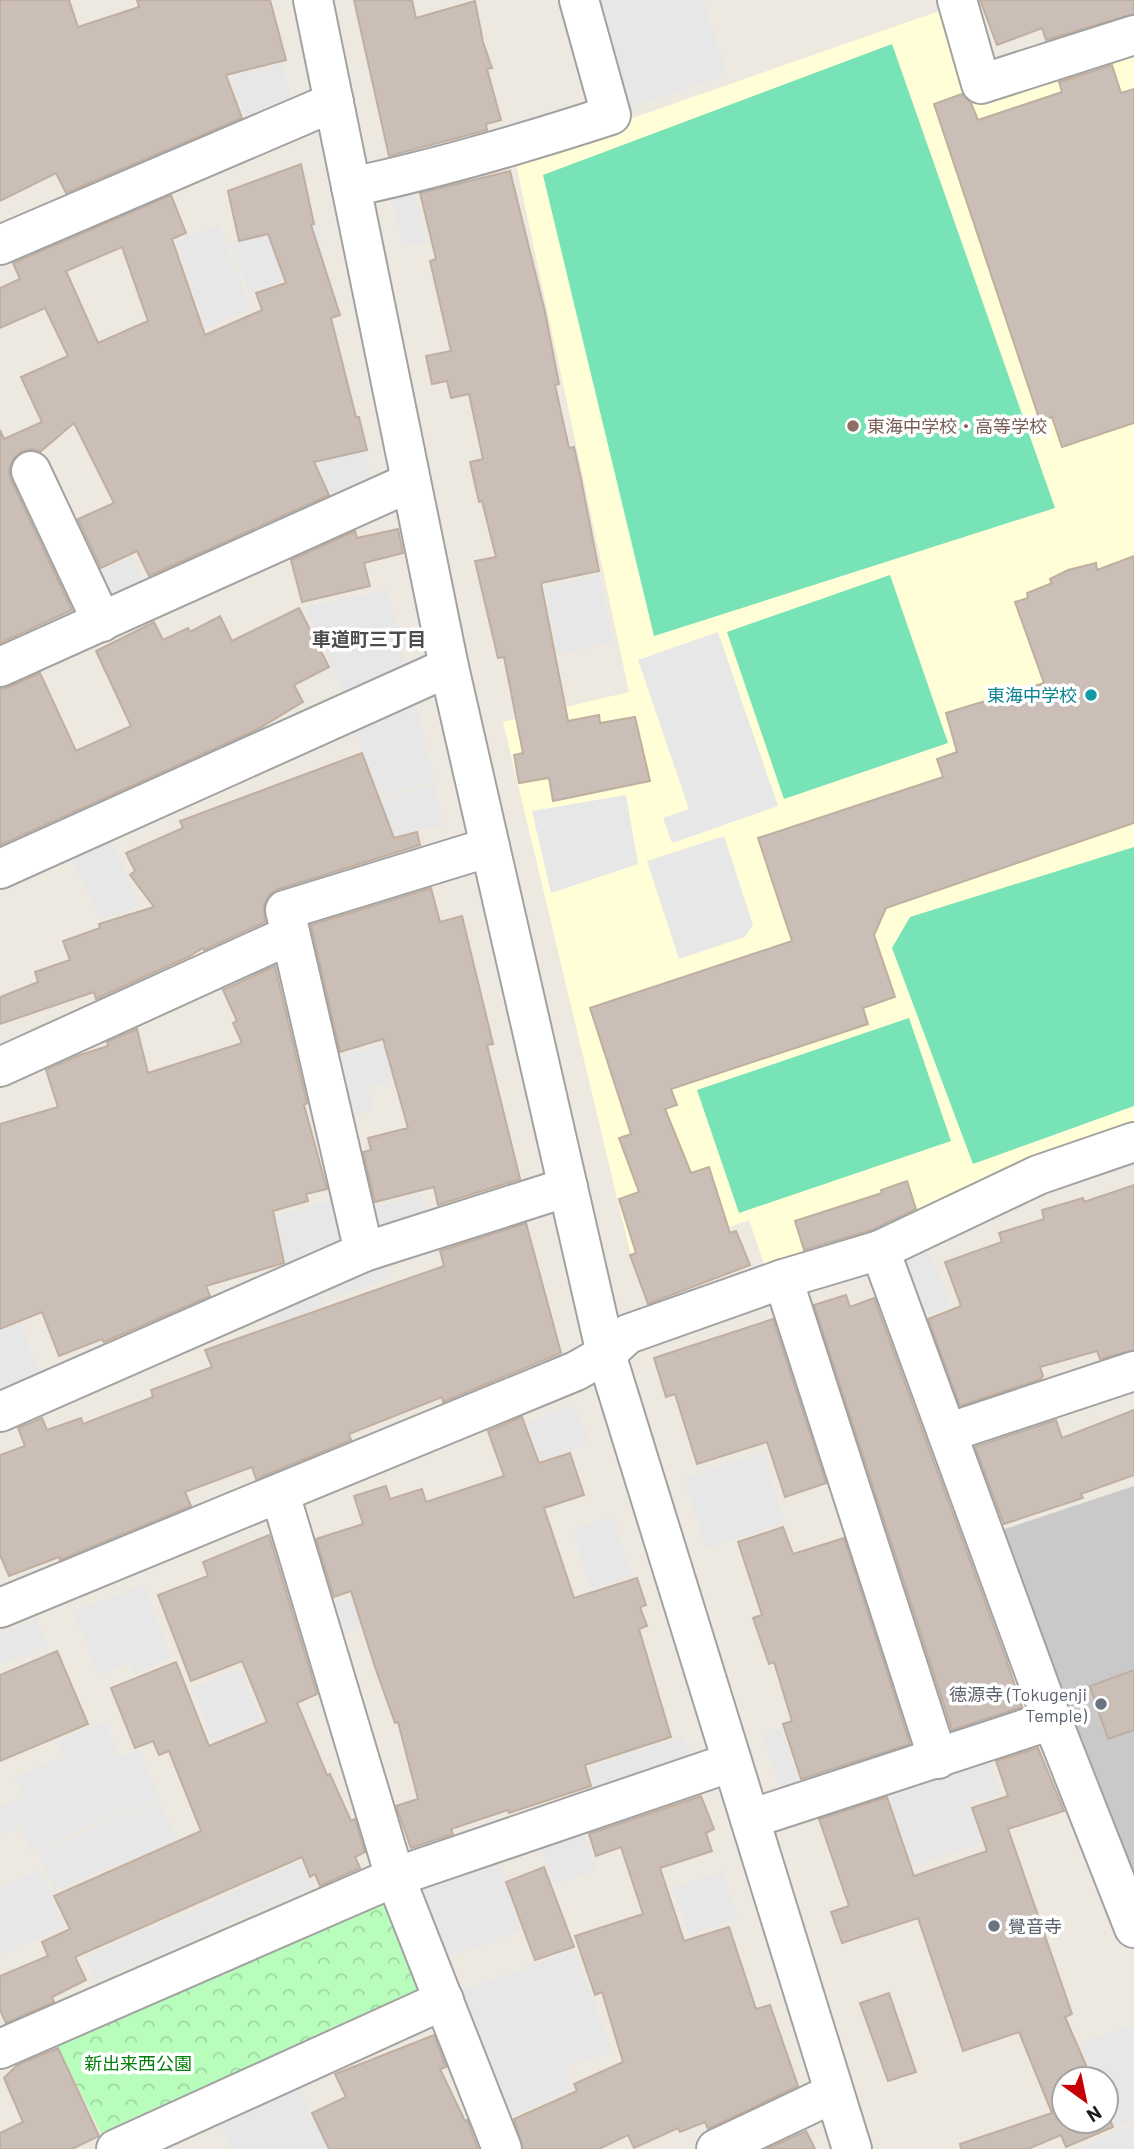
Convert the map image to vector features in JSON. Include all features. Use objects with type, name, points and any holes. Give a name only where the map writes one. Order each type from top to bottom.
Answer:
[{"type":"street","points":[[313,0],[449,667],[606,1354],[852,2149]]},
{"type":"street","points":[[351,187],[433,170],[611,116],[579,0]]},
{"type":"street","points":[[957,0],[981,84],[1134,35]]},
{"type":"street","points":[[0,245],[334,102]]},
{"type":"street","points":[[31,471],[102,621]]},
{"type":"street","points":[[0,667],[411,482]]},
{"type":"street","points":[[0,869],[449,667]]},
{"type":"street","points":[[364,1252],[285,910],[490,847]]},
{"type":"street","points":[[0,1068],[290,935]]},
{"type":"street","points":[[0,1608],[576,1371],[606,1354],[628,1334],[783,1279],[880,1250],[1038,1175],[1134,1142]]},
{"type":"street","points":[[0,1412],[364,1252],[568,1187]]},
{"type":"street","points":[[880,1250],[1052,1720],[1134,1928]]},
{"type":"street","points":[[783,1279],[938,1759]]},
{"type":"street","points":[[947,1433],[1134,1371]]},
{"type":"street","points":[[280,1494],[395,1877],[502,2149]]},
{"type":"street","points":[[750,1819],[1052,1720]]},
{"type":"street","points":[[0,2049],[395,1877],[732,1762]]},
{"type":"street","points":[[116,2149],[444,2000]]},
{"type":"street","points":[[716,2149],[834,2093]]},
{"type":"shaded area","points":[[591,0],[703,0],[727,74],[630,109]]},
{"type":"shaded area","name":"東海中学校・高等学校","points":[[948,8],[974,98],[1134,45],[1134,1130],[871,1239],[767,1272],[749,1220],[632,1260],[503,722],[629,692],[515,159]]},
{"type":"shaded area","points":[[283,63],[292,106],[249,125],[229,76]]},
{"type":"shaded area","points":[[415,191],[427,242],[403,247],[392,196]]},
{"type":"shaded area","points":[[317,224],[326,267],[249,292],[230,244]]},
{"type":"shaded area","points":[[219,225],[251,309],[206,328],[176,242]]},
{"type":"shaded area","points":[[364,451],[374,492],[337,508],[316,463]]},
{"type":"shaded area","points":[[132,557],[148,594],[107,613],[89,576]]},
{"type":"shaded area","points":[[599,574],[613,642],[558,655],[545,588]]},
{"type":"shaded area","points":[[388,590],[407,675],[347,702],[305,607]]},
{"type":"shaded area","points":[[718,632],[778,806],[672,843],[663,818],[689,809],[638,660]]},
{"type":"shaded area","points":[[414,695],[434,781],[381,797],[352,723]]},
{"type":"shaded area","points":[[434,784],[443,825],[377,841],[367,804]]},
{"type":"shaded area","points":[[626,795],[638,864],[551,893],[532,811]]},
{"type":"shaded area","points":[[107,836],[141,906],[103,919],[68,852]]},
{"type":"shaded area","points":[[724,836],[753,925],[745,937],[679,959],[647,861]]},
{"type":"shaded area","points":[[396,1040],[407,1075],[369,1089],[373,1111],[336,1119],[322,1061]]},
{"type":"shaded area","points":[[421,1194],[427,1217],[363,1238],[357,1211]]},
{"type":"shaded area","points":[[338,1199],[354,1253],[290,1281],[275,1216]]},
{"type":"shaded area","points":[[929,1251],[951,1307],[917,1319],[897,1267]]},
{"type":"shaded area","points":[[380,1256],[389,1277],[331,1299],[323,1280]]},
{"type":"shaded area","points":[[316,1283],[326,1305],[276,1325],[269,1306]]},
{"type":"shaded area","points":[[21,1323],[43,1386],[0,1404],[0,1332]]},
{"type":"shaded area","points":[[568,1406],[579,1414],[589,1444],[540,1460],[528,1422]]},
{"type":"shaded area","points":[[763,1451],[785,1522],[706,1549],[684,1478]]},
{"type":"shaded area","name":"徳源寺 (Tokugenji Temple)","points":[[1134,1486],[1134,1878],[1002,1530]]},
{"type":"shaded area","points":[[613,1516],[632,1576],[591,1589],[573,1530]]},
{"type":"shaded area","points":[[144,1584],[171,1658],[133,1673],[128,1663],[99,1675],[74,1612]]},
{"type":"shaded area","points":[[383,1588],[392,1620],[340,1635],[331,1603]]},
{"type":"shaded area","points":[[37,1619],[48,1645],[0,1665],[0,1635]]},
{"type":"shaded area","points":[[242,1669],[261,1721],[212,1740],[192,1688]]},
{"type":"shaded area","points":[[105,1721],[120,1757],[140,1750],[159,1797],[31,1851],[21,1826],[0,1835],[0,1807],[23,1797],[15,1777],[63,1757],[57,1742]]},
{"type":"shaded area","points":[[781,1727],[800,1785],[781,1792],[762,1733]]},
{"type":"shaded area","points":[[683,1736],[692,1761],[597,1792],[589,1767]]},
{"type":"shaded area","points":[[987,1755],[1001,1793],[969,1804],[982,1842],[912,1866],[886,1788]]},
{"type":"shaded area","points":[[160,1800],[177,1840],[55,1891],[38,1851]]},
{"type":"shaded area","points":[[583,1829],[596,1870],[553,1884],[540,1843]]},
{"type":"shaded area","points":[[497,1856],[521,1931],[446,1958],[423,1893],[430,1880]]},
{"type":"shaded area","points":[[301,1862],[313,1887],[95,1982],[85,1957]]},
{"type":"shaded area","points":[[40,1870],[65,1927],[0,1955],[0,1887]]},
{"type":"shaded area","points":[[723,1871],[738,1918],[689,1935],[673,1888]]},
{"type":"shaded area","points":[[576,1950],[611,2051],[564,2067],[572,2089],[508,2118],[459,1991]]},
{"type":"shaded area","points":[[1134,2024],[1134,2120],[1120,2125],[1120,2065],[1089,2065],[1080,2043]]},
{"type":"shaded area","points":[[293,2075],[328,2149],[231,2149],[214,2112]]},
{"type":"shaded area","points":[[1134,2125],[1134,2149],[1074,2149],[1109,2135],[1120,2135],[1120,2131]]},
{"type":"green space","points":[[892,44],[1055,508],[654,636],[543,175]]},
{"type":"green space","points":[[890,575],[948,743],[784,799],[727,632]]},
{"type":"green space","points":[[1134,847],[1134,1106],[973,1164],[892,948],[910,917]]},
{"type":"green space","points":[[909,1018],[951,1141],[739,1213],[697,1090]]},
{"type":"green space","name":"新出来西公園","points":[[373,1896],[387,1905],[420,1986],[414,2003],[106,2143],[52,2036]]},
{"type":"building","points":[[0,0],[69,0],[78,27],[139,7],[137,0],[270,0],[286,60],[226,75],[242,118],[66,193],[56,173],[0,201]]},
{"type":"building","points":[[354,0],[412,0],[416,18],[475,1],[483,42],[492,68],[487,69],[501,120],[486,124],[487,130],[389,156]]},
{"type":"building","points":[[980,0],[1134,0],[1134,14],[1046,40],[1042,28],[997,45]]},
{"type":"building","points":[[1112,65],[1121,93],[1134,89],[1134,423],[1062,447],[1052,417],[1040,421],[934,104],[962,94],[971,103],[978,120],[1062,92],[1059,82]]},
{"type":"building","points":[[301,164],[314,224],[311,225],[340,315],[331,318],[367,450],[314,462],[329,495],[149,576],[137,551],[101,568],[78,519],[114,503],[74,423],[40,452],[32,449],[21,452],[13,459],[9,470],[11,480],[72,610],[0,643],[0,430],[4,439],[42,422],[21,377],[68,356],[45,308],[0,328],[0,288],[20,279],[13,263],[171,195],[186,233],[172,239],[205,335],[262,310],[256,293],[286,283],[268,234],[239,241],[228,191]],"holes":[[[122,247],[148,321],[98,343],[66,271]]]},
{"type":"building","points":[[510,171],[545,312],[559,384],[555,385],[569,448],[574,447],[599,571],[541,583],[568,721],[599,715],[600,723],[635,717],[650,781],[553,801],[549,778],[519,783],[514,755],[523,753],[504,657],[498,658],[475,561],[496,557],[470,462],[483,459],[469,394],[451,398],[447,381],[432,384],[426,356],[451,351],[430,261],[436,259],[420,193]]},
{"type":"building","points":[[398,529],[403,553],[364,563],[370,586],[302,602],[291,560],[355,531],[357,538]]},
{"type":"building","points":[[1134,556],[1134,823],[886,908],[874,935],[895,997],[863,1008],[868,1024],[671,1089],[677,1105],[665,1109],[691,1173],[709,1167],[730,1233],[736,1231],[750,1265],[648,1304],[630,1255],[636,1253],[619,1199],[639,1192],[619,1138],[631,1134],[590,1008],[792,941],[758,838],[943,777],[937,759],[957,752],[946,713],[1044,683],[1015,602],[1028,598],[1027,593],[1052,583],[1050,579],[1068,570],[1096,563],[1097,570]]},
{"type":"building","points":[[299,608],[329,667],[294,685],[303,702],[258,729],[0,845],[0,689],[40,673],[76,751],[131,726],[96,651],[154,622],[163,640],[188,628],[190,632],[220,616],[232,641]]},
{"type":"building","points":[[362,753],[394,838],[417,832],[420,845],[279,889],[270,894],[264,904],[265,922],[96,999],[94,992],[0,1024],[0,997],[38,982],[35,972],[70,960],[63,941],[100,928],[99,924],[154,907],[130,875],[135,871],[126,853],[183,828],[180,821]]},
{"type":"building","points":[[431,888],[440,922],[462,916],[493,1044],[487,1045],[520,1179],[438,1205],[434,1187],[375,1202],[363,1152],[371,1150],[368,1138],[408,1128],[383,1039],[340,1052],[311,925]]},
{"type":"building","points":[[275,966],[307,1103],[304,1105],[327,1189],[306,1194],[308,1201],[273,1211],[284,1263],[206,1286],[210,1296],[104,1342],[102,1339],[59,1356],[42,1312],[0,1329],[0,1124],[58,1107],[46,1070],[108,1046],[107,1042],[137,1029],[148,1073],[242,1043],[233,1023],[237,1021],[223,990]]},
{"type":"building","points":[[907,1181],[916,1209],[872,1230],[804,1250],[795,1221],[882,1193],[881,1190]]},
{"type":"building","points":[[1134,1185],[1134,1350],[1100,1359],[1097,1351],[1040,1367],[1043,1376],[1041,1379],[960,1406],[928,1319],[961,1306],[945,1262],[1002,1242],[999,1233],[1044,1219],[1042,1210],[1083,1198],[1084,1202]]},
{"type":"building","points":[[526,1223],[561,1353],[443,1402],[442,1397],[349,1434],[351,1440],[256,1479],[252,1467],[185,1492],[191,1506],[60,1560],[59,1557],[9,1576],[0,1555],[0,1455],[25,1446],[18,1428],[42,1418],[47,1430],[81,1418],[83,1424],[153,1397],[151,1390],[212,1367],[205,1350],[444,1266],[440,1251]]},
{"type":"building","points":[[846,1295],[850,1307],[874,1298],[1022,1707],[952,1730],[814,1305]]},
{"type":"building","points":[[773,1319],[826,1483],[785,1497],[767,1442],[697,1464],[675,1394],[666,1397],[654,1358]]},
{"type":"building","points":[[1134,1410],[1134,1475],[1081,1494],[1083,1498],[1004,1524],[975,1447],[1056,1420],[1062,1438]]},
{"type":"building","points":[[522,1417],[539,1463],[570,1453],[584,1495],[544,1508],[574,1598],[637,1578],[646,1605],[640,1607],[647,1626],[639,1629],[671,1737],[585,1765],[591,1786],[451,1829],[453,1834],[411,1848],[396,1806],[418,1799],[398,1722],[395,1723],[351,1591],[334,1597],[316,1539],[363,1524],[354,1496],[386,1486],[390,1499],[422,1489],[426,1502],[504,1476],[488,1431]]},
{"type":"building","points":[[783,1527],[793,1554],[844,1538],[910,1744],[801,1779],[783,1724],[792,1721],[774,1662],[769,1664],[753,1618],[762,1615],[738,1542]]},
{"type":"building","points":[[269,1535],[317,1694],[297,1703],[327,1775],[330,1774],[351,1821],[355,1819],[365,1852],[355,1857],[360,1868],[320,1886],[315,1874],[310,1877],[302,1857],[75,1957],[86,1980],[52,1997],[54,2002],[6,2023],[0,2010],[0,1976],[48,1956],[42,1942],[70,1929],[54,1896],[201,1831],[169,1751],[159,1755],[153,1741],[135,1748],[111,1688],[176,1662],[209,1746],[267,1722],[242,1661],[191,1681],[158,1595],[208,1576],[203,1562]]},
{"type":"building","points":[[57,1651],[88,1724],[0,1761],[0,1675]]},
{"type":"building","points":[[1134,1670],[1134,1730],[1108,1739],[1090,1686]]},
{"type":"building","points":[[1038,1748],[1064,1811],[1008,1829],[1072,2014],[1065,2017],[1086,2065],[1050,2065],[1050,2108],[1019,2032],[963,2051],[918,1918],[842,1943],[831,1912],[849,1906],[819,1819],[887,1797],[914,1876],[987,1851],[972,1808],[1008,1796],[996,1761]]},
{"type":"building","points":[[701,1796],[714,1829],[706,1833],[712,1851],[660,1868],[684,1941],[729,1927],[756,2009],[770,2005],[798,2086],[708,2129],[705,2122],[680,2132],[678,2128],[634,2148],[628,2135],[599,2149],[523,2149],[514,2119],[577,2091],[574,2084],[623,2062],[602,1992],[595,1995],[575,1936],[643,1914],[621,1847],[596,1856],[589,1834]]},
{"type":"building","points":[[544,1867],[574,1947],[535,1960],[506,1882]]},
{"type":"building","points":[[889,1993],[916,2072],[888,2081],[860,2003]]},
{"type":"building","points":[[434,2035],[446,2067],[440,2069],[465,2121],[467,2120],[478,2149],[329,2149],[312,2113],[346,2097],[335,2074]]},
{"type":"building","points":[[58,2048],[99,2136],[72,2149],[0,2149],[0,2133],[23,2122],[4,2078],[17,2065]]},
{"type":"building","points":[[1050,2114],[1050,2135],[1061,2135],[1028,2149],[961,2149],[960,2144]]},
{"type":"building","points":[[806,2131],[815,2149],[767,2149]]},
{"type":"building","points":[[1061,2135],[1094,2135],[1066,2147]]},
{"type":"place","name":"東海中学校・高等学校","points":[[853,426]]},
{"type":"place","name":"東海中学校","points":[[1091,695]]},
{"type":"place","name":"徳源寺 (Tokugenji Temple)","points":[[1101,1704]]},
{"type":"place","name":"覺音寺","points":[[994,1926]]},
{"type":"district","name":"車道町三丁目","points":[[369,638]]}]
